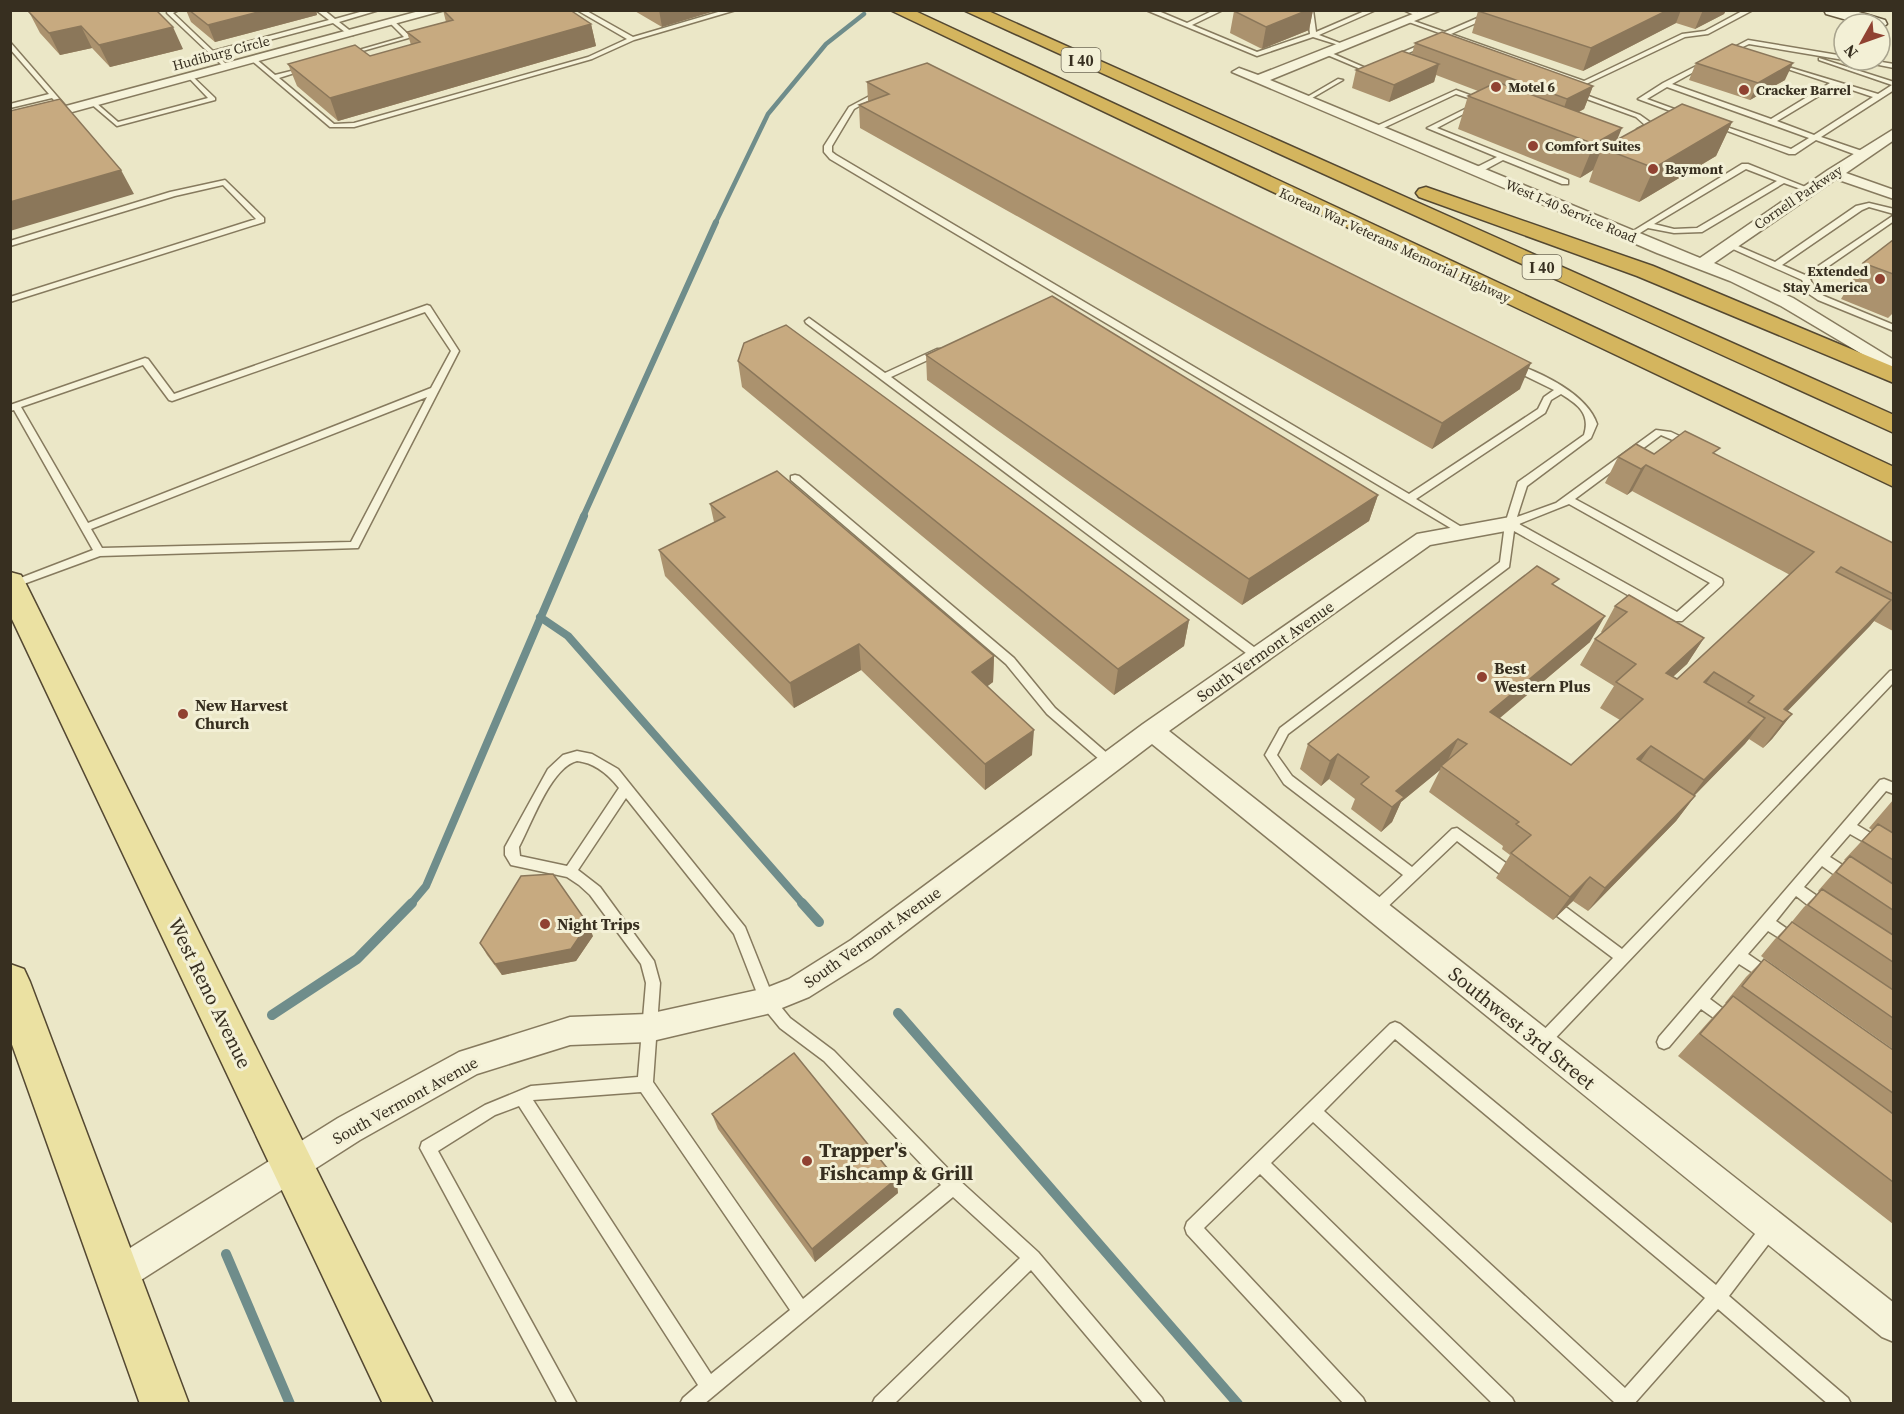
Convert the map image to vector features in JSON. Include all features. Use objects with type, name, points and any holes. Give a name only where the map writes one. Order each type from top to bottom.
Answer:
[{"type":"highway","name":"Korean War Veterans Memorial Highway","points":[[898,10],[1893,478]]},
{"type":"highway","name":"I 40","points":[[971,10],[1893,425]]},
{"type":"highway","points":[[1190,109],[1636,267],[1893,376]]},
{"type":"highway","points":[[1778,425],[1893,487]]},
{"type":"main road","name":"West Reno Avenue","points":[[13,592],[409,1404]]},
{"type":"main road","points":[[15,1009],[118,1275],[165,1404]]},
{"type":"street","name":"Hudiburg Circle","points":[[10,125],[439,10]]},
{"type":"street","points":[[1257,80],[1412,16],[1435,10]]},
{"type":"street","points":[[1885,10],[1893,13]]},
{"type":"street","name":"West I-40 Service Road","points":[[1239,72],[1629,236],[1703,263],[1787,302],[1893,368]]},
{"type":"street","name":"Cornell Parkway","points":[[1703,263],[1893,133]]},
{"type":"street","points":[[1833,173],[1893,195]]},
{"type":"street","name":"South Vermont Avenue","points":[[118,1275],[349,1129],[470,1062],[570,1031],[648,1028],[767,1001],[799,988],[861,949],[1152,731],[1424,538],[1510,524]]},
{"type":"street","name":"Southwest 3rd Street","points":[[1152,731],[1893,1324]]},
{"type":"lane","points":[[176,10],[170,12],[226,67]]},
{"type":"lane","points":[[319,10],[351,34]]},
{"type":"lane","points":[[212,53],[376,10]]},
{"type":"lane","points":[[580,10],[632,39]]},
{"type":"lane","points":[[254,60],[332,126],[354,126],[590,58],[632,39],[733,10]]},
{"type":"lane","points":[[1149,10],[1257,54],[1313,35],[1373,10]]},
{"type":"lane","points":[[1186,26],[1220,10]]},
{"type":"lane","points":[[1310,10],[1313,35]]},
{"type":"lane","points":[[1447,33],[1503,10]]},
{"type":"lane","points":[[1412,16],[1447,33],[1584,83],[1684,35],[1706,33],[1750,10]]},
{"type":"lane","points":[[393,23],[408,37]]},
{"type":"lane","points":[[341,57],[429,31]]},
{"type":"lane","points":[[1313,35],[1343,46]]},
{"type":"lane","points":[[1384,61],[1433,41]]},
{"type":"lane","points":[[1722,55],[1748,42],[1832,56]]},
{"type":"lane","points":[[10,44],[66,110]]},
{"type":"lane","points":[[1731,50],[1742,53]]},
{"type":"lane","points":[[1326,53],[1365,69]]},
{"type":"lane","points":[[1813,53],[1825,62],[1893,86]]},
{"type":"lane","points":[[10,59],[21,56]]},
{"type":"lane","points":[[1695,118],[1641,99],[1712,60]]},
{"type":"lane","points":[[1773,63],[1879,97]]},
{"type":"lane","points":[[274,77],[319,64]]},
{"type":"lane","points":[[1353,74],[1375,65]]},
{"type":"lane","points":[[93,102],[117,124],[213,99],[191,76]]},
{"type":"lane","points":[[1305,100],[1340,80]]},
{"type":"lane","points":[[1771,122],[1836,83]]},
{"type":"lane","points":[[1665,84],[1862,154]]},
{"type":"lane","points":[[1706,122],[1792,152],[1893,86]]},
{"type":"lane","points":[[890,88],[851,108],[828,146],[828,152],[841,162],[1463,531]]},
{"type":"lane","points":[[1563,88],[1638,116],[1650,125],[1634,134]]},
{"type":"lane","points":[[1374,129],[1455,92],[1494,105]]},
{"type":"lane","points":[[10,106],[54,95]]},
{"type":"lane","points":[[1469,109],[1431,128],[1565,182]]},
{"type":"lane","points":[[1476,171],[1502,157]]},
{"type":"lane","points":[[1629,236],[1745,166],[1809,190]]},
{"type":"lane","points":[[1647,225],[1674,231],[1699,230],[1784,180]]},
{"type":"lane","points":[[10,244],[173,194],[225,182],[261,220],[10,300]]},
{"type":"lane","points":[[1776,265],[1864,205],[1893,212]]},
{"type":"lane","points":[[1806,278],[1893,217]]},
{"type":"lane","points":[[1728,245],[1806,278],[1815,295],[1893,328]]},
{"type":"lane","points":[[1053,298],[1063,294]]},
{"type":"lane","points":[[13,592],[99,552],[354,545],[455,351],[427,308],[172,398],[145,361],[13,407],[99,552]]},
{"type":"lane","points":[[809,321],[1258,656]]},
{"type":"lane","points":[[884,377],[947,348]]},
{"type":"lane","points":[[1413,875],[1288,780],[1271,755],[1284,731],[1505,564],[1510,524],[1522,484],[1588,436],[1593,429],[1594,422],[1589,412],[1560,390],[1507,363]]},
{"type":"lane","points":[[85,528],[435,390]]},
{"type":"lane","points":[[1409,499],[1542,411],[1547,399],[1560,390]]},
{"type":"lane","points":[[1510,524],[1560,505],[1659,432],[1700,449]]},
{"type":"lane","points":[[795,478],[1010,661],[1051,711],[1110,763]]},
{"type":"lane","points":[[1510,524],[1678,618],[1718,582],[1568,499]]},
{"type":"lane","points":[[1541,1043],[1893,674]]},
{"type":"lane","points":[[801,1311],[645,1084],[653,983],[647,961],[595,891],[570,872],[516,861],[512,855],[512,847],[553,768],[570,756],[600,762],[614,773],[740,931],[767,1001],[785,1023],[829,1056],[953,1186],[1032,1258],[1156,1404]]},
{"type":"lane","points":[[1664,1042],[1884,784],[1893,789]]},
{"type":"lane","points":[[570,872],[626,788]]},
{"type":"lane","points":[[1848,826],[1893,854]]},
{"type":"lane","points":[[1375,910],[1457,834],[1505,870]]},
{"type":"lane","points":[[1820,858],[1866,888]]},
{"type":"lane","points":[[1795,888],[1834,915]]},
{"type":"lane","points":[[1563,912],[1623,958]]},
{"type":"lane","points":[[1766,922],[1805,949]]},
{"type":"lane","points":[[1738,955],[1777,983]]},
{"type":"lane","points":[[1700,1000],[1737,1027]]},
{"type":"lane","points":[[1357,1404],[1193,1228],[1395,1029],[1842,1404]]},
{"type":"lane","points":[[568,1404],[428,1148],[490,1110],[522,1096],[558,1090],[645,1084]]},
{"type":"lane","points":[[522,1096],[709,1387]]},
{"type":"lane","points":[[1313,1111],[1623,1402],[1717,1298],[1771,1226]]},
{"type":"lane","points":[[1260,1163],[1506,1404]]},
{"type":"lane","points":[[689,1404],[953,1186]]},
{"type":"lane","points":[[880,1404],[1032,1258]]},
{"type":"building","points":[[34,10],[156,10],[173,27],[99,45],[81,26],[49,33],[29,12]]},
{"type":"building","points":[[189,10],[266,10],[208,25]]},
{"type":"building","points":[[443,10],[570,10],[591,24],[330,98],[288,64],[355,45],[370,56],[420,42],[407,32],[453,20]]},
{"type":"building","points":[[1308,10],[1266,27],[1234,11]]},
{"type":"building","points":[[1479,10],[1668,10],[1591,48]]},
{"type":"building","points":[[1442,32],[1593,86],[1567,99],[1415,43]]},
{"type":"building","points":[[1732,44],[1793,63],[1758,83],[1696,63]]},
{"type":"building","points":[[1402,51],[1439,64],[1394,85],[1356,70]]},
{"type":"building","points":[[927,63],[1531,363],[1442,423],[859,105],[889,94],[867,82]]},
{"type":"building","points":[[1497,82],[1622,128],[1594,144],[1468,96]]},
{"type":"building","points":[[60,99],[121,170],[10,202],[10,111]]},
{"type":"building","points":[[1682,104],[1732,122],[1654,168],[1602,148]]},
{"type":"building","points":[[1893,240],[1893,274],[1863,263]]},
{"type":"building","points":[[1052,296],[1378,495],[1249,579],[926,355]]},
{"type":"building","points":[[786,325],[1189,620],[1118,669],[738,361],[744,343]]},
{"type":"building","name":"Best Western Plus","points":[[1685,431],[1720,448],[1713,453],[1893,543],[1893,594],[1841,567],[1836,572],[1891,600],[1784,709],[1792,714],[1783,722],[1748,702],[1754,696],[1714,672],[1704,682],[1765,718],[1704,780],[1651,746],[1637,759],[1695,796],[1605,888],[1590,877],[1570,897],[1511,853],[1531,835],[1516,824],[1519,822],[1441,766],[1467,744],[1458,739],[1396,791],[1404,797],[1392,807],[1361,784],[1369,777],[1338,754],[1330,761],[1308,744],[1537,566],[1559,579],[1552,584],[1605,616],[1490,712],[1571,765],[1643,699],[1616,682],[1636,664],[1595,639],[1627,612],[1615,606],[1629,595],[1704,638],[1666,673],[1677,679],[1814,552],[1646,465],[1641,469],[1618,457],[1636,444],[1654,454]]},
{"type":"building","points":[[777,471],[994,656],[972,672],[1034,730],[985,764],[859,644],[790,683],[659,550],[725,517],[710,504]]},
{"type":"building","points":[[1878,824],[1893,833],[1893,860],[1862,841]]},
{"type":"building","points":[[1850,856],[1893,884],[1893,910],[1836,872]]},
{"type":"building","name":"Night Trips","points":[[553,874],[588,924],[571,949],[495,964],[480,943],[521,876]]},
{"type":"building","points":[[1822,889],[1893,935],[1893,962],[1808,905]]},
{"type":"building","points":[[1792,922],[1893,990],[1893,1018],[1778,938]]},
{"type":"building","points":[[1764,959],[1893,1050],[1893,1093],[1742,986]]},
{"type":"building","points":[[1733,996],[1893,1114],[1893,1182],[1700,1034]]},
{"type":"building","name":"Trapper's Fishcamp & Grill","points":[[794,1053],[896,1179],[812,1249],[712,1114]]},
{"type":"waterway","points":[[715,224],[768,114],[826,44],[864,14]]},
{"type":"waterway","points":[[583,517],[716,222]]},
{"type":"waterway","points":[[541,617],[584,516]]},
{"type":"waterway","points":[[410,905],[426,886],[541,617]]},
{"type":"waterway","points":[[541,617],[568,636],[804,905]]},
{"type":"waterway","points":[[272,1015],[357,959],[412,903]]},
{"type":"waterway","points":[[802,903],[819,922]]},
{"type":"waterway","points":[[898,1013],[1238,1404]]},
{"type":"waterway","points":[[226,1254],[290,1404]]},
{"type":"place","name":"Motel 6","points":[[1496,87]]},
{"type":"place","name":"Cracker Barrel","points":[[1744,90]]},
{"type":"place","name":"Comfort Suites","points":[[1533,146]]},
{"type":"place","name":"Baymont","points":[[1653,169]]},
{"type":"place","name":"Extended Stay America","points":[[1880,279]]},
{"type":"place","name":"Best Western Plus","points":[[1482,677]]},
{"type":"place","name":"New Harvest Church","points":[[183,714]]},
{"type":"place","name":"Night Trips","points":[[545,924]]},
{"type":"place","name":"Trapper's Fishcamp & Grill","points":[[807,1161]]}]
